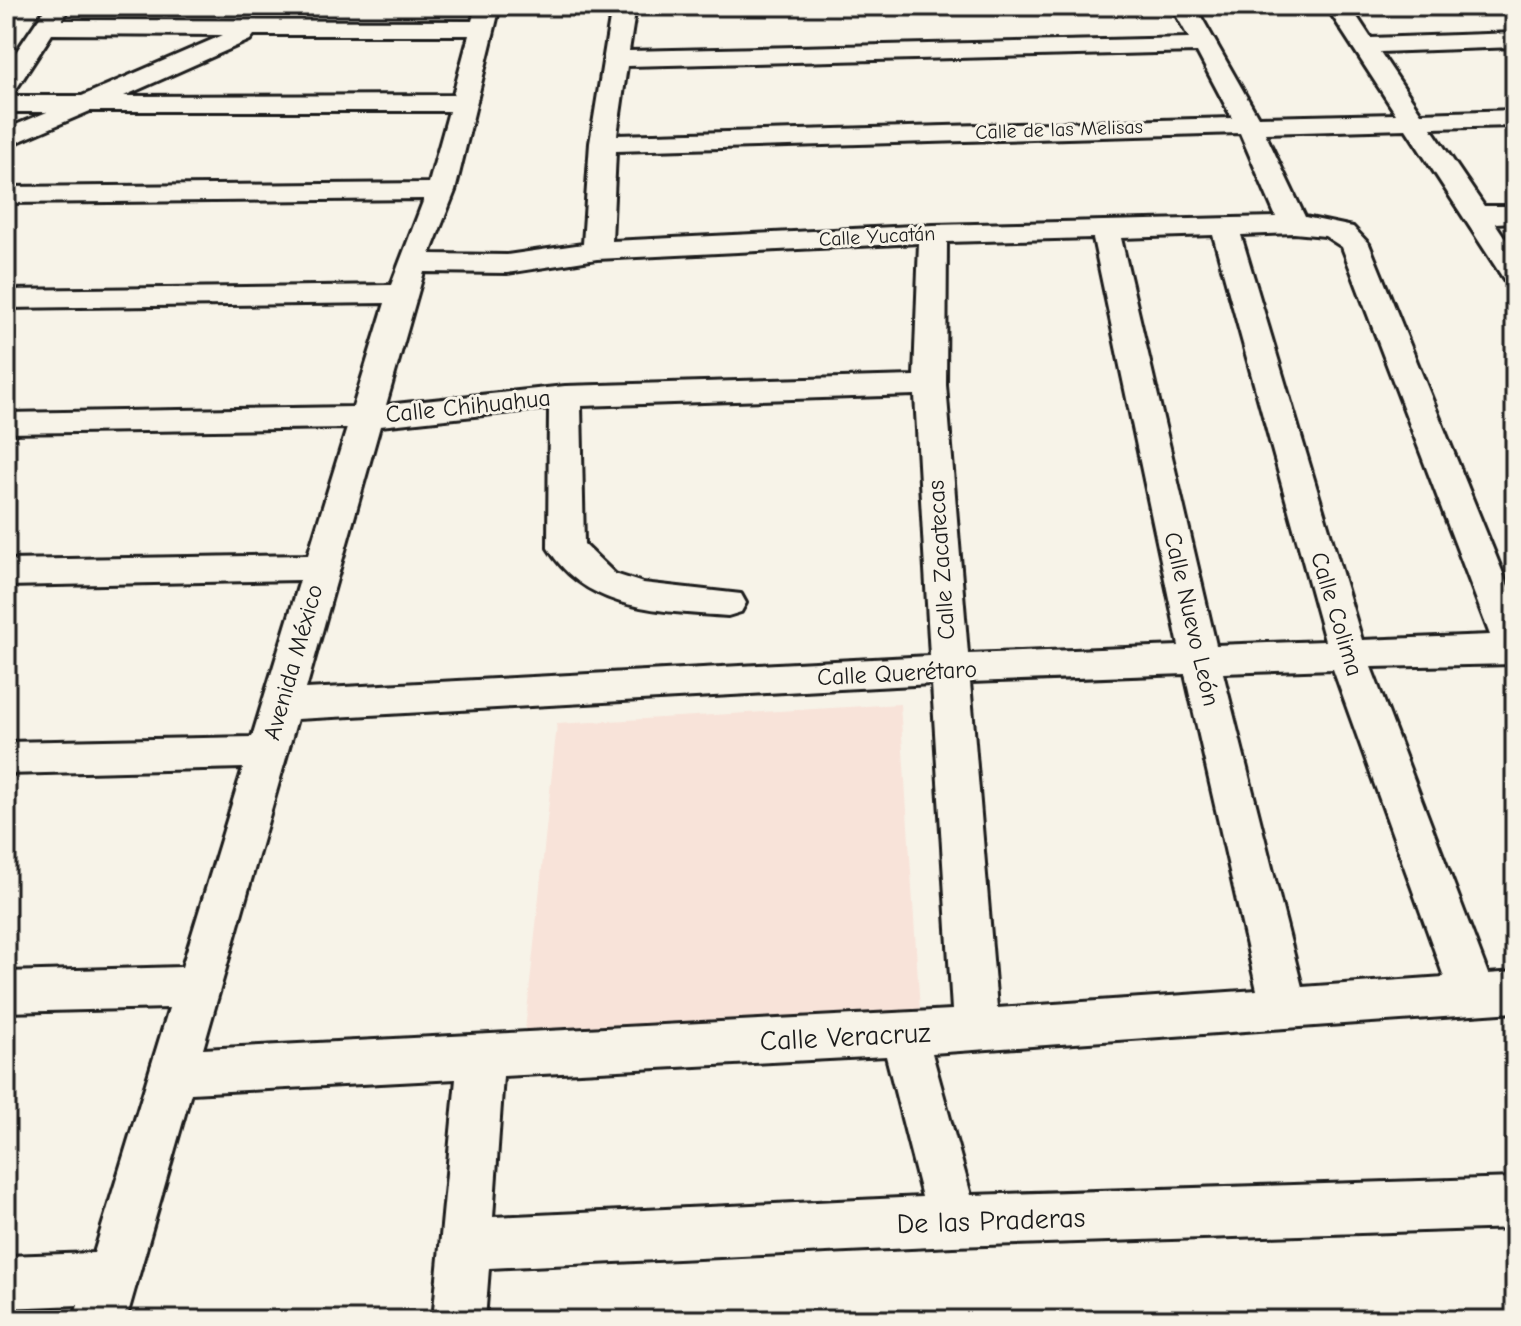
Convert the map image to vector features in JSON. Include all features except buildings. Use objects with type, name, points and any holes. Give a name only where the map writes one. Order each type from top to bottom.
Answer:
[{"type":"street","points":[[6,139],[81,103],[307,6]]},
{"type":"street","points":[[597,250],[603,143],[624,6]]},
{"type":"street","points":[[1183,6],[1248,123],[1294,225]]},
{"type":"street","points":[[1338,6],[1515,275]]},
{"type":"street","points":[[6,86],[52,16],[258,29],[485,17]]},
{"type":"street","name":"Avenida México","points":[[106,1299],[408,279],[441,191],[485,17]]},
{"type":"street","points":[[1363,45],[1515,40]]},
{"type":"street","points":[[618,59],[1203,45]]},
{"type":"street","points":[[6,104],[461,103]]},
{"type":"street","name":"Calle de las Melisas","points":[[603,143],[1515,118]]},
{"type":"street","points":[[6,195],[441,191]]},
{"type":"street","points":[[1474,215],[1515,214]]},
{"type":"street","name":"Calle Yucatán","points":[[6,299],[408,279],[597,250],[933,234],[1224,226],[1294,225],[1343,233],[1355,244],[1515,649]]},
{"type":"street","name":"Calle Colima","points":[[1224,226],[1347,654],[1494,993]]},
{"type":"street","name":"Calle Nuevo León","points":[[1105,229],[1201,662],[1284,1007]]},
{"type":"street","name":"Calle Zacatecas","points":[[933,234],[930,385],[976,1030]]},
{"type":"street","name":"Calle Chihuahua","points":[[6,423],[368,417],[565,396],[930,385]]},
{"type":"street","points":[[565,396],[563,471],[566,548],[602,583],[641,596],[728,603]]},
{"type":"street","points":[[6,573],[321,567]]},
{"type":"street","name":"Calle Querétaro","points":[[281,705],[948,669],[1515,649]]},
{"type":"street","points":[[6,758],[267,752]]},
{"type":"street","points":[[6,992],[199,987]]},
{"type":"street","name":"Calle Veracruz","points":[[175,1072],[481,1058],[903,1031],[976,1030],[1494,993]]},
{"type":"street","points":[[903,1031],[953,1221]]},
{"type":"street","points":[[459,1320],[481,1058]]},
{"type":"street","name":"De las Praderas","points":[[467,1244],[953,1221],[1515,1203]]},
{"type":"street","points":[[6,1282],[106,1299]]},
{"type":"shaded area","points":[[900,704],[920,1010],[525,1031],[557,724]]}]
